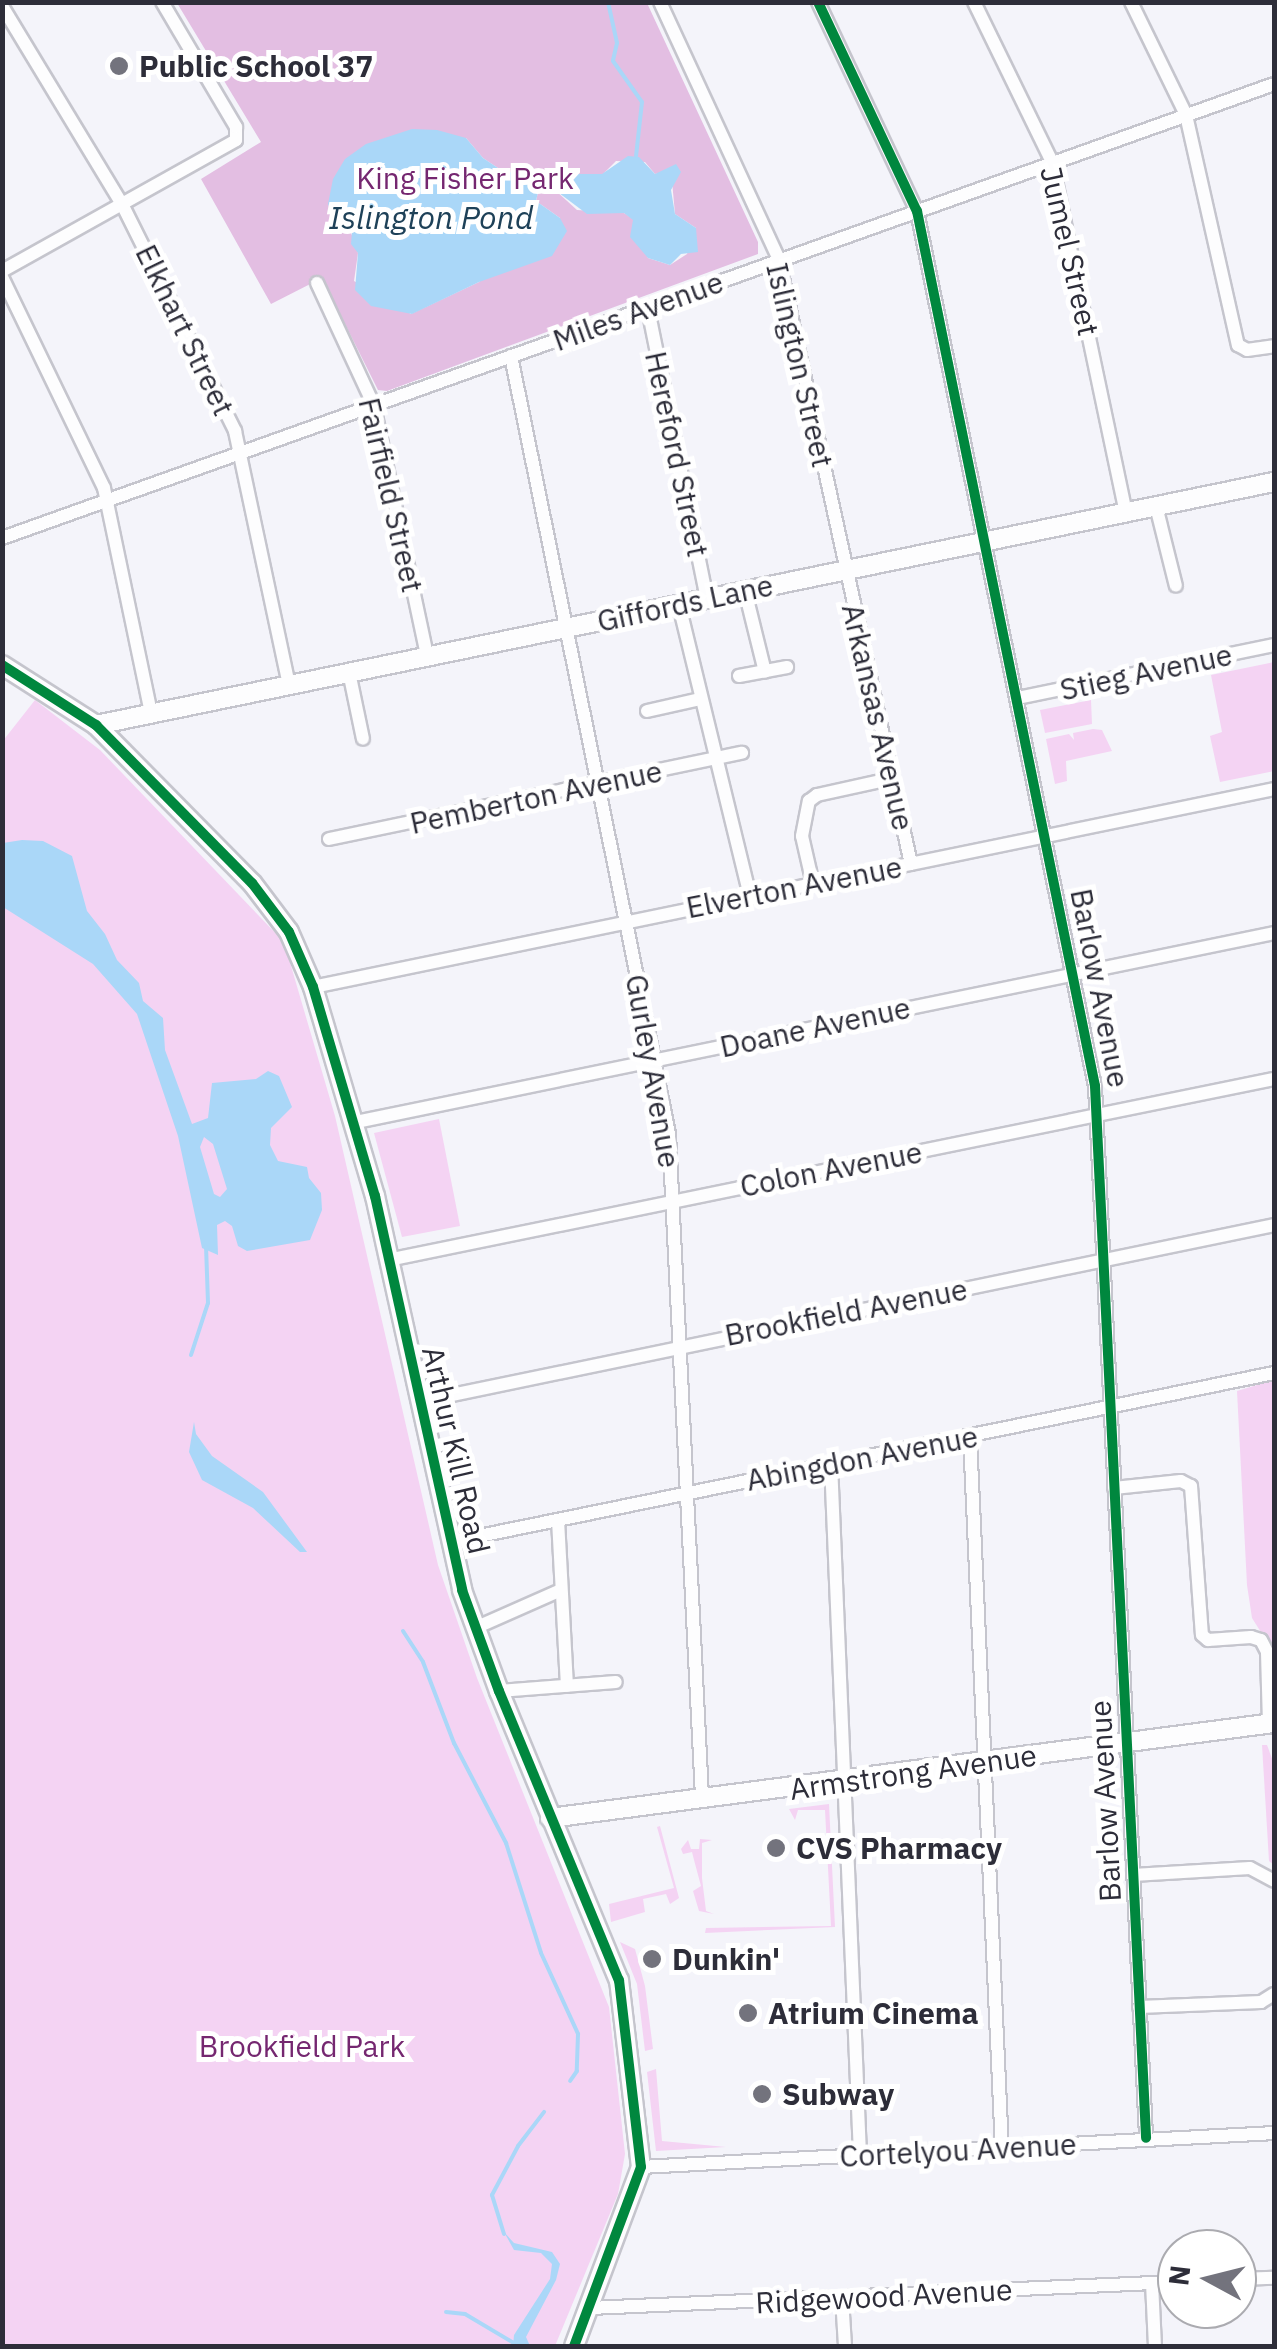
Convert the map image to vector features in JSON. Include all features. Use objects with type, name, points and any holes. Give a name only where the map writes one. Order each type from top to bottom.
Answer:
[{"type":"street","points":[[152,713],[108,500],[2,274],[233,144],[238,136],[162,2]]},
{"type":"street","name":"Islington Street","points":[[660,2],[779,260],[844,570]]},
{"type":"street","name":"Barlow Avenue","points":[[818,2],[917,211],[1074,974],[1098,1116],[1146,2138]]},
{"type":"street","name":"Jumel Street","points":[[974,2],[1052,162],[1126,513]]},
{"type":"street","points":[[1131,2],[1186,115],[1242,349],[1274,346]]},
{"type":"street","name":"Elkhart Street","points":[[2,6],[122,204],[242,453],[289,684]]},
{"type":"street","name":"Miles Avenue","points":[[2,538],[1274,84]]},
{"type":"street","name":"Fairfield Street","points":[[317,284],[374,406],[426,656]]},
{"type":"street","name":"Hereford Street","points":[[648,309],[707,598]]},
{"type":"street","name":"Gurley Avenue","points":[[511,356],[669,1134],[702,1798]]},
{"type":"street","name":"Giffords Lane","points":[[96,725],[1274,482]]},
{"type":"street","points":[[1156,506],[1176,586]]},
{"type":"street","name":"Arkansas Avenue","points":[[844,570],[911,864]]},
{"type":"street","points":[[746,590],[765,672]]},
{"type":"street","points":[[679,605],[750,897]]},
{"type":"street","name":"Stieg Avenue","points":[[1018,698],[1274,645]]},
{"type":"street","name":"Arthur Kill Road","points":[[2,665],[96,725],[272,907],[313,986],[356,1122],[450,1542],[475,1628],[619,1980],[641,2168],[574,2346]]},
{"type":"street","points":[[739,676],[788,667]]},
{"type":"street","points":[[348,672],[363,738]]},
{"type":"street","points":[[647,711],[700,699]]},
{"type":"street","name":"Pemberton Avenue","points":[[329,840],[742,753]]},
{"type":"street","points":[[812,884],[802,836],[809,801],[817,795],[890,779]]},
{"type":"street","name":"Elverton Avenue","points":[[313,986],[1274,790]]},
{"type":"street","name":"Doane Avenue","points":[[356,1122],[1274,933]]},
{"type":"street","name":"Colon Avenue","points":[[388,1260],[1274,1079]]},
{"type":"street","name":"Brookfield Avenue","points":[[418,1402],[1274,1225]]},
{"type":"street","name":"Abingdon Avenue","points":[[450,1542],[1274,1372]]},
{"type":"street","points":[[970,1437],[1002,2149]]},
{"type":"street","points":[[831,1464],[860,2156]]},
{"type":"street","points":[[1114,1488],[1188,1483],[1202,1635],[1208,1640],[1250,1636],[1261,1640],[1267,1652],[1272,1724]]},
{"type":"street","points":[[558,1520],[567,1686]]},
{"type":"street","points":[[475,1628],[561,1590]]},
{"type":"street","points":[[499,1691],[616,1682]]},
{"type":"street","name":"Armstrong Avenue","points":[[550,1818],[1272,1724]]},
{"type":"street","points":[[1133,1875],[1250,1868],[1274,1882]]},
{"type":"street","points":[[1139,2007],[1261,2002],[1274,1994]]},
{"type":"street","name":"Cortelyou Avenue","points":[[641,2168],[1274,2133]]},
{"type":"street","points":[[1152,2283],[1155,2346]]},
{"type":"street","name":"Ridgewood Avenue","points":[[590,2308],[1157,2283]]},
{"type":"street","points":[[842,2298],[844,2346]]},
{"type":"green space","points":[[1274,662],[1274,771],[1220,782],[1210,736],[1222,732],[1211,675]]},
{"type":"green space","name":"Brookfield Park","points":[[35,700],[100,750],[284,942],[335,1116],[438,1565],[477,1678],[609,2007],[625,2154],[618,2194],[555,2346],[3,2346],[2,742]]},
{"type":"green space","points":[[1091,700],[1092,724],[1045,733],[1040,710]]},
{"type":"green space","points":[[1102,730],[1112,751],[1066,761],[1067,781],[1055,784],[1046,739],[1069,734],[1074,740],[1073,733]]},
{"type":"green space","points":[[439,1119],[460,1226],[402,1237],[374,1133]]},
{"type":"green space","points":[[1274,1380],[1274,1653],[1252,1618],[1247,1585],[1237,1391]]},
{"type":"green space","points":[[1262,1745],[1267,1745],[1274,1764],[1274,1865],[1269,1861]]},
{"type":"green space","points":[[829,1804],[835,1927],[705,1933],[706,1928],[831,1926],[825,1810],[798,1810],[795,1820],[789,1809]]},
{"type":"green space","points":[[660,1826],[679,1898],[670,1904],[666,1894],[643,1899],[645,1912],[611,1922],[609,1904],[674,1888],[657,1827]]},
{"type":"green space","points":[[700,1839],[712,1840],[702,1843],[702,1878],[706,1911],[714,1914],[699,1911],[693,1891],[701,1886],[692,1852],[683,1854],[681,1849],[688,1840],[691,1849],[699,1849]]},
{"type":"green space","points":[[620,1942],[635,1949],[645,1986],[653,2049],[645,2051],[637,1984]]},
{"type":"green space","points":[[656,2069],[662,2141],[726,2147],[656,2151],[647,2072]]},
{"type":"shaded area","name":"King Fisher Park","points":[[177,3],[647,3],[758,242],[758,254],[387,391],[378,390],[322,278],[271,304],[201,179],[261,142]],"holes":[[[466,138],[483,158],[501,170],[519,174],[603,174],[616,161],[645,162],[655,174],[664,172],[672,181],[675,214],[696,228],[687,254],[670,265],[648,258],[633,219],[624,213],[577,210],[555,190],[539,188],[536,201],[560,218],[479,282],[411,314],[354,281],[358,253],[349,227]]]},
{"type":"water","name":"Islington Pond","points":[[412,129],[437,130],[466,138],[483,158],[501,170],[519,174],[602,174],[628,156],[639,157],[655,174],[676,164],[681,172],[671,190],[675,214],[696,228],[698,252],[681,254],[670,265],[648,258],[630,237],[633,220],[624,213],[587,214],[555,190],[539,188],[536,201],[560,218],[567,231],[552,256],[479,282],[412,314],[371,306],[355,290],[358,253],[351,244],[352,232],[334,220],[328,204],[333,179],[345,159],[366,144]]},
{"type":"water","points":[[43,841],[72,856],[87,911],[105,934],[117,960],[139,983],[143,1001],[163,1018],[165,1050],[192,1124],[208,1118],[212,1083],[256,1079],[268,1071],[279,1076],[292,1107],[271,1128],[270,1145],[278,1161],[307,1167],[309,1178],[321,1193],[322,1210],[310,1240],[247,1251],[238,1246],[232,1226],[225,1221],[217,1225],[218,1255],[202,1248],[178,1136],[137,1014],[93,964],[3,907],[3,843]],"holes":[[[204,1137],[213,1144],[227,1189],[220,1197],[214,1194],[200,1147]]]},
{"type":"water","points":[[194,1422],[196,1434],[212,1456],[263,1492],[307,1552],[300,1552],[253,1508],[202,1480],[189,1452]]},
{"type":"water","points":[[504,2232],[514,2243],[552,2252],[560,2264],[556,2280],[526,2337],[530,2346],[513,2346],[514,2335],[550,2279],[552,2264],[541,2253],[514,2250]]},
{"type":"waterway","points":[[608,2],[617,43],[613,61],[642,102],[636,156]]},
{"type":"waterway","points":[[191,1355],[208,1303],[206,1247]]},
{"type":"waterway","points":[[403,1631],[423,1662],[454,1743],[506,1843],[541,1953],[578,2034],[577,2071],[570,2081]]},
{"type":"waterway","points":[[504,2234],[492,2195],[518,2146],[544,2112]]},
{"type":"waterway","points":[[446,2312],[465,2314],[519,2346]]},
{"type":"cycle path","points":[[818,2],[917,211],[1095,1086],[1146,2138]]},
{"type":"cycle path","points":[[2,665],[96,725],[252,883],[289,932],[313,987],[375,1196],[462,1590],[499,1691],[619,1980],[641,2167],[574,2346]]},
{"type":"place","name":"Public School 37","points":[[119,66]]},
{"type":"place","name":"CVS Pharmacy","points":[[776,1848]]},
{"type":"place","name":"Dunkin'","points":[[652,1959]]},
{"type":"place","name":"Atrium Cinema","points":[[748,2013]]},
{"type":"place","name":"Subway","points":[[762,2094]]}]
